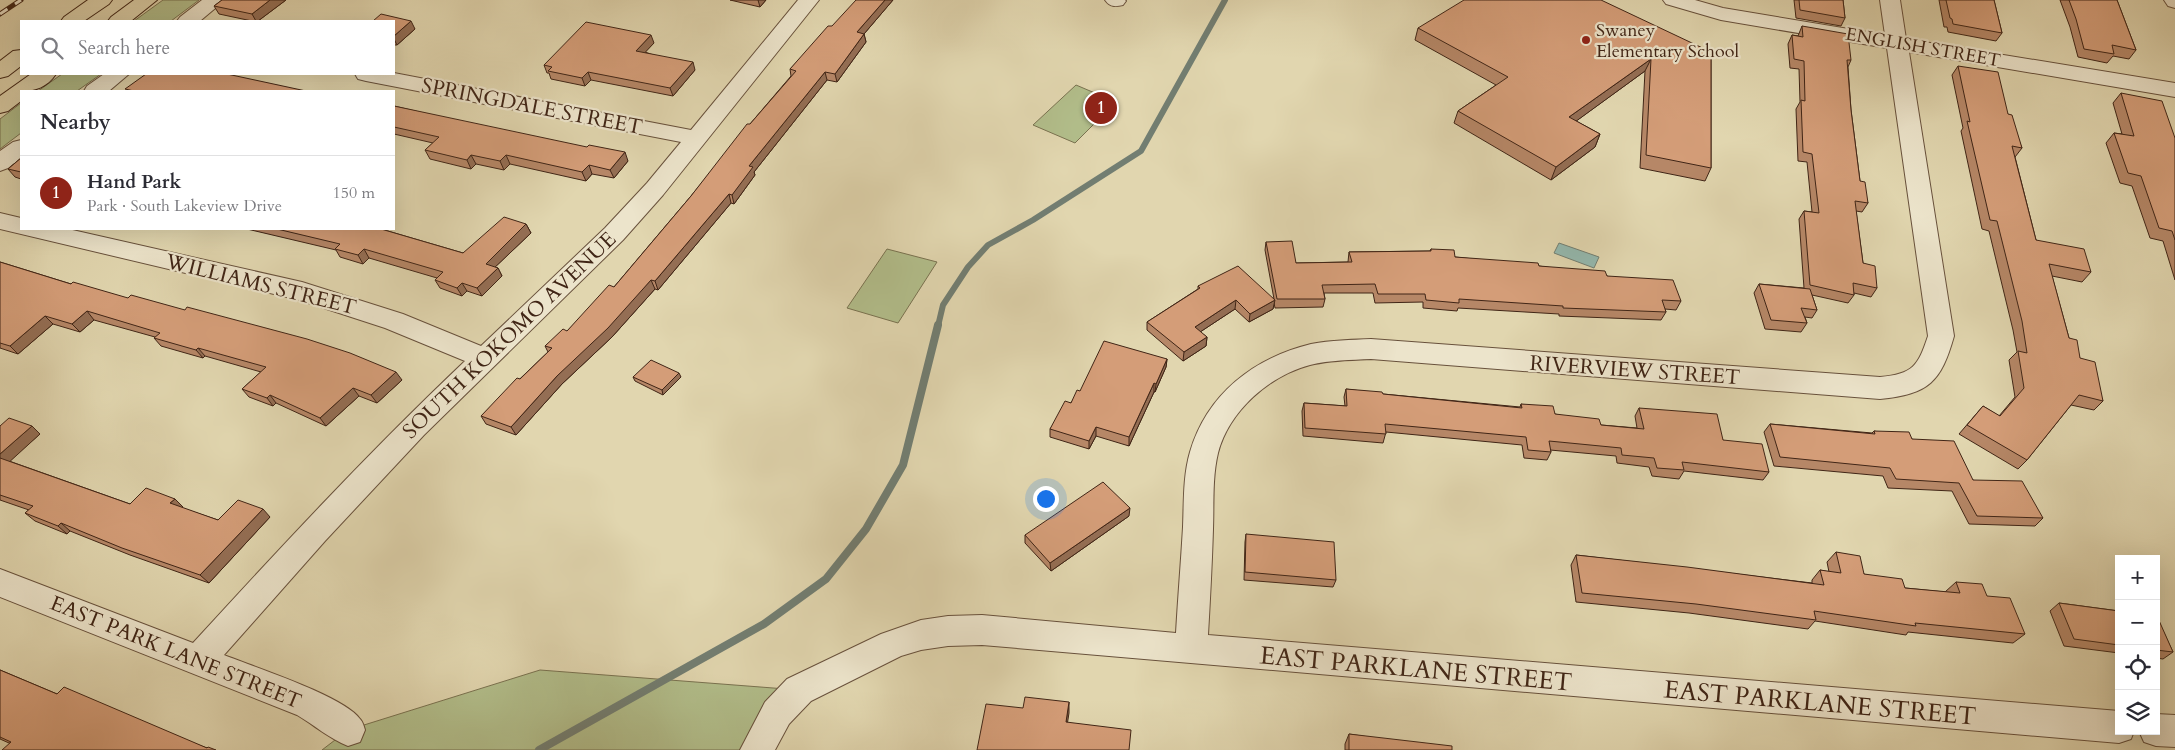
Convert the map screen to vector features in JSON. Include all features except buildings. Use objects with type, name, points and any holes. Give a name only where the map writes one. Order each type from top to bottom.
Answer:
[{"type":"main road","points":[[73,20],[102,0]]},
{"type":"main road","points":[[119,20],[147,0]]},
{"type":"main road","points":[[0,71],[20,57]]},
{"type":"main road","points":[[22,90],[44,75]]},
{"type":"main road","points":[[0,106],[20,92]]},
{"type":"street","points":[[188,20],[215,0]]},
{"type":"street","name":"SOUTH KOKOMO AVENUE","points":[[198,661],[314,532],[409,432],[614,234],[653,191],[809,0]]},
{"type":"street","name":"ENGLISH STREET","points":[[1673,0],[1721,14],[2175,90]]},
{"type":"street","name":"RIVERVIEW STREET","points":[[1191,649],[1201,469],[1209,436],[1223,410],[1243,389],[1282,364],[1314,354],[1371,349],[1880,388],[1911,384],[1921,376],[1935,357],[1941,336],[1890,0]]},
{"type":"street","points":[[96,90],[117,75]]},
{"type":"street","name":"SPRINGDALE STREET","points":[[371,75],[697,138]]},
{"type":"street","points":[[0,164],[20,148]]},
{"type":"street","points":[[0,222],[20,226]]},
{"type":"street","name":"WILLIAMS STREET","points":[[36,230],[302,291],[394,321],[484,358]]},
{"type":"street","name":"EAST PARK LANE STREET","points":[[0,583],[309,704],[330,716],[348,730]]},
{"type":"street","name":"EAST PARKLANE STREET","points":[[757,750],[777,713],[799,690],[893,644],[921,635],[948,631],[982,630],[2115,727]]},
{"type":"street","points":[[2160,730],[2175,731]]},
{"type":"green space","points":[[163,0],[199,0],[172,20],[135,20]]},
{"type":"green space","points":[[61,75],[100,75],[78,90],[39,90]]},
{"type":"green space","points":[[1076,85],[1116,102],[1075,143],[1033,125]]},
{"type":"green space","points":[[20,104],[20,134],[0,149],[0,119]]},
{"type":"green space","points":[[887,249],[937,262],[898,323],[847,308]]},
{"type":"green space","points":[[540,670],[799,690],[755,750],[322,750],[348,730]]},
{"type":"water","points":[[1559,243],[1599,257],[1594,268],[1554,253]]},
{"type":"waterway","points":[[938,326],[943,305],[968,267],[988,245],[1033,220],[1141,151],[1225,0]]},
{"type":"waterway","points":[[539,750],[764,624],[826,579],[866,529],[903,465],[938,325]]},
{"type":"railway","points":[[0,14],[21,0]]},
{"type":"place","name":"Swaney Elementary School","points":[[1586,40]]},
{"type":"place","name":"Hand Park","points":[[1101,108]]}]
